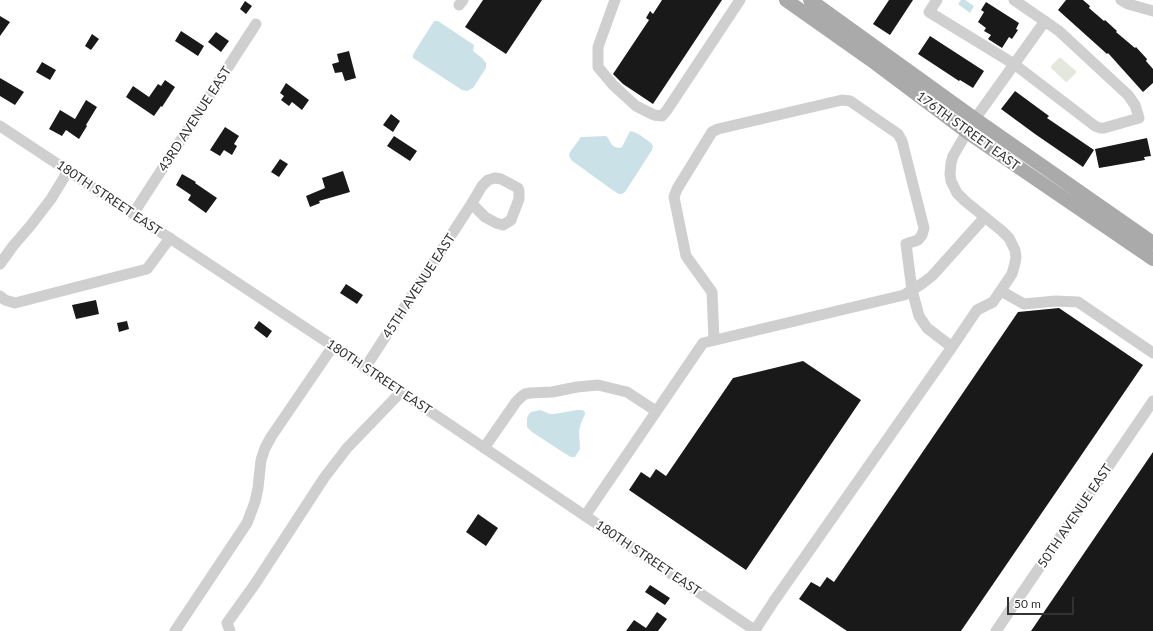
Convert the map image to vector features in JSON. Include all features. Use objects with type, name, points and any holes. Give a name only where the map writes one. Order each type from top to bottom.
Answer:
[{"type":"main road","name":"176TH STREET EAST","points":[[786,0],[871,60],[967,132],[1153,259]]},
{"type":"main road","name":"176TH STREET EAST","points":[[810,0],[975,120],[1153,243]]},
{"type":"main road","points":[[871,60],[878,57],[942,102],[960,109]]},
{"type":"street","points":[[615,0],[598,47],[598,67],[613,85],[636,106],[654,116],[662,116],[740,0]]},
{"type":"street","points":[[937,0],[929,12],[1014,64],[1097,127],[1104,128],[1139,118],[1135,104],[1128,94],[1059,31],[1014,0]]},
{"type":"street","points":[[1121,0],[1128,4],[1153,11]]},
{"type":"street","points":[[975,120],[1045,21]]},
{"type":"street","name":"43RD AVENUE EAST","points":[[133,214],[256,24]]},
{"type":"street","points":[[714,340],[712,292],[686,256],[674,197],[677,189],[712,132],[718,129],[842,100],[850,101],[898,134],[902,141],[924,228],[922,235],[918,240],[906,244],[912,290],[922,323],[952,347]]},
{"type":"street","name":"180TH STREET EAST","points":[[0,126],[333,346],[755,631]]},
{"type":"street","points":[[755,631],[774,601],[977,310],[993,302],[1012,274],[1016,257],[1015,250],[1009,238],[964,201],[957,193],[951,181],[950,174],[953,156],[967,132]]},
{"type":"street","points":[[0,264],[51,199],[68,170]]},
{"type":"street","points":[[495,178],[501,179],[518,188],[519,191],[519,199],[511,220],[503,225],[496,224],[485,217],[472,203],[482,186],[488,180],[495,178]]},
{"type":"street","name":"45TH AVENUE EAST","points":[[365,368],[472,203]]},
{"type":"street","points":[[585,516],[703,343],[897,297],[912,290],[932,276],[985,217]]},
{"type":"street","points":[[0,296],[5,300],[15,303],[147,269],[170,238]]},
{"type":"street","points":[[1001,291],[1024,304],[1056,301],[1078,302],[1153,353]]},
{"type":"street","points":[[175,631],[247,523],[255,502],[265,448],[333,346]]},
{"type":"street","points":[[484,448],[516,402],[525,394],[552,392],[577,386],[598,385],[627,392],[656,411]]},
{"type":"street","points":[[230,631],[227,623],[255,584],[324,478],[347,448],[401,392]]},
{"type":"street","name":"50TH AVENUE EAST","points":[[996,631],[1153,401]]},
{"type":"shaded area","points":[[1059,58],[1061,58],[1076,71],[1076,73],[1066,82],[1051,68],[1051,66]]},
{"type":"water","points":[[961,0],[965,0],[974,6],[970,13],[958,4]]},
{"type":"water","points":[[434,21],[438,21],[474,45],[473,51],[486,63],[486,68],[473,88],[467,91],[462,90],[413,58],[415,51]]},
{"type":"water","points":[[630,131],[640,135],[653,146],[652,150],[625,192],[622,194],[619,194],[611,189],[571,160],[569,155],[570,152],[581,137],[606,136],[612,145],[620,148],[622,147]]},
{"type":"water","points":[[540,410],[550,414],[577,410],[582,410],[585,412],[579,431],[580,449],[575,457],[571,457],[564,453],[532,432],[527,427],[527,418],[529,414]]},
{"type":"building","points":[[483,0],[542,0],[506,54],[465,27]]},
{"type":"building","points":[[662,0],[722,0],[653,104],[623,84],[613,74],[649,20],[646,18],[650,11],[653,14]]},
{"type":"building","points":[[889,0],[913,0],[890,35],[873,24]]},
{"type":"building","points":[[1066,0],[1083,0],[1090,6],[1089,8],[1104,21],[1105,20],[1117,31],[1116,32],[1135,48],[1136,47],[1147,59],[1146,61],[1153,69],[1153,83],[1143,92],[1108,53],[1107,54],[1058,10]]},
{"type":"building","points":[[245,1],[252,6],[246,14],[240,9]]},
{"type":"building","points":[[986,2],[1019,23],[1016,29],[1018,30],[1012,39],[1009,37],[1002,48],[988,39],[991,35],[984,31],[986,28],[978,22],[984,12],[981,10]]},
{"type":"building","points":[[0,16],[10,22],[0,36]]},
{"type":"building","points":[[181,31],[204,46],[198,56],[175,41]]},
{"type":"building","points":[[216,32],[229,41],[221,52],[208,42]]},
{"type":"building","points":[[92,34],[99,39],[91,50],[85,46]]},
{"type":"building","points":[[930,36],[984,71],[973,88],[960,80],[959,81],[918,54]]},
{"type":"building","points":[[349,51],[356,78],[345,81],[342,72],[335,73],[332,64],[339,62],[337,54]]},
{"type":"building","points":[[42,62],[56,70],[50,80],[36,72]]},
{"type":"building","points":[[0,78],[24,92],[15,105],[0,96]]},
{"type":"building","points":[[165,80],[175,87],[162,107],[161,106],[154,116],[126,97],[133,86],[149,97],[158,84],[161,86]]},
{"type":"building","points":[[286,83],[309,100],[302,110],[292,102],[289,106],[281,100],[284,96],[280,93]]},
{"type":"building","points":[[1015,91],[1049,116],[1047,118],[1094,150],[1083,167],[1001,109]]},
{"type":"building","points":[[86,100],[97,107],[79,139],[66,130],[62,136],[49,129],[60,110],[75,119]]},
{"type":"building","points":[[391,114],[400,121],[393,132],[383,125]]},
{"type":"building","points":[[225,127],[239,136],[234,144],[237,146],[232,155],[224,150],[220,156],[210,150]]},
{"type":"building","points":[[394,136],[417,151],[410,161],[387,146]]},
{"type":"building","points":[[1147,138],[1151,156],[1144,157],[1145,160],[1099,168],[1095,149]]},
{"type":"building","points":[[280,159],[288,164],[279,177],[271,172]]},
{"type":"building","points":[[343,171],[350,192],[319,201],[320,203],[310,207],[306,196],[325,188],[322,178]]},
{"type":"building","points":[[182,174],[196,182],[195,183],[217,198],[206,213],[188,200],[191,195],[176,185]]},
{"type":"building","points":[[346,284],[363,295],[357,304],[340,293]]},
{"type":"building","points":[[96,300],[99,314],[76,319],[72,305]]},
{"type":"building","points":[[1059,308],[1143,365],[961,631],[847,631],[799,599],[811,582],[820,587],[827,577],[834,582],[1018,312]]},
{"type":"building","points":[[127,321],[129,329],[119,332],[117,323]]},
{"type":"building","points":[[259,321],[272,331],[267,338],[254,328]]},
{"type":"building","points":[[803,361],[861,400],[746,570],[629,490],[641,472],[650,478],[656,469],[666,476],[733,378]]},
{"type":"building","points":[[1153,452],[1153,631],[1031,631]]},
{"type":"building","points":[[478,514],[498,528],[486,546],[466,532]]},
{"type":"building","points":[[650,585],[670,598],[665,605],[645,592]]},
{"type":"building","points":[[657,612],[667,619],[658,631],[626,631],[634,620],[646,628]]}]
